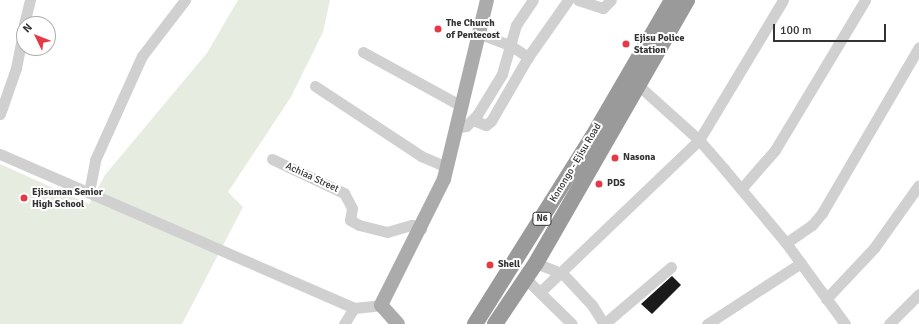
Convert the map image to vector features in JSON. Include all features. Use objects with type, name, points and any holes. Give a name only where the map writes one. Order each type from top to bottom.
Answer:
[{"type":"highway","name":"Konongo - Ejisu Road","points":[[475,324],[589,142],[672,0]]},
{"type":"highway","name":"Konongo - Ejisu Road","points":[[495,324],[526,279],[688,0]]},
{"type":"main road","points":[[398,324],[381,305],[421,229],[447,167],[454,128],[487,0]]},
{"type":"street","points":[[26,16],[30,0]]},
{"type":"street","points":[[89,192],[95,160],[142,56],[185,0]]},
{"type":"street","points":[[454,128],[461,129],[474,120],[502,74],[516,25],[533,0]]},
{"type":"street","points":[[474,120],[486,125],[491,121],[528,57],[568,0]]},
{"type":"street","points":[[578,0],[603,8],[611,0]]},
{"type":"street","points":[[540,292],[563,274],[699,140],[783,0]]},
{"type":"street","points":[[741,189],[775,150],[865,0]]},
{"type":"street","points":[[478,33],[510,45],[528,57]]},
{"type":"street","points":[[786,243],[812,226],[822,213],[919,47]]},
{"type":"street","points":[[363,52],[460,105]]},
{"type":"street","points":[[0,114],[16,68],[18,56]]},
{"type":"street","points":[[638,85],[699,140],[786,243],[845,324]]},
{"type":"street","points":[[315,86],[421,156],[447,167]]},
{"type":"street","points":[[0,154],[354,308],[381,305]]},
{"type":"street","name":"Achiaa Street","points":[[272,159],[344,193],[352,208],[350,220],[359,225],[387,232],[412,225],[421,229]]},
{"type":"street","points":[[826,299],[874,248],[919,186]]},
{"type":"street","points":[[536,262],[563,274],[592,305],[604,324],[671,267]]},
{"type":"street","points":[[707,324],[801,263]]},
{"type":"street","points":[[526,279],[572,324]]},
{"type":"street","points":[[889,324],[919,294]]},
{"type":"street","points":[[344,324],[354,308]]},
{"type":"shaded area","points":[[238,0],[330,0],[323,32],[291,97],[228,192],[243,207],[182,324],[0,324],[0,164],[89,204],[105,175],[207,53]]},
{"type":"building","points":[[672,276],[681,285],[652,314],[641,304]]},
{"type":"place","name":"The Church of Pentecost","points":[[438,29]]},
{"type":"place","name":"Ejisu Police Station","points":[[626,44]]},
{"type":"place","name":"Nasona","points":[[615,158]]},
{"type":"place","name":"PDS","points":[[599,184]]},
{"type":"place","name":"Ejisuman Senior High School","points":[[24,198]]},
{"type":"place","name":"Shell","points":[[490,265]]}]
